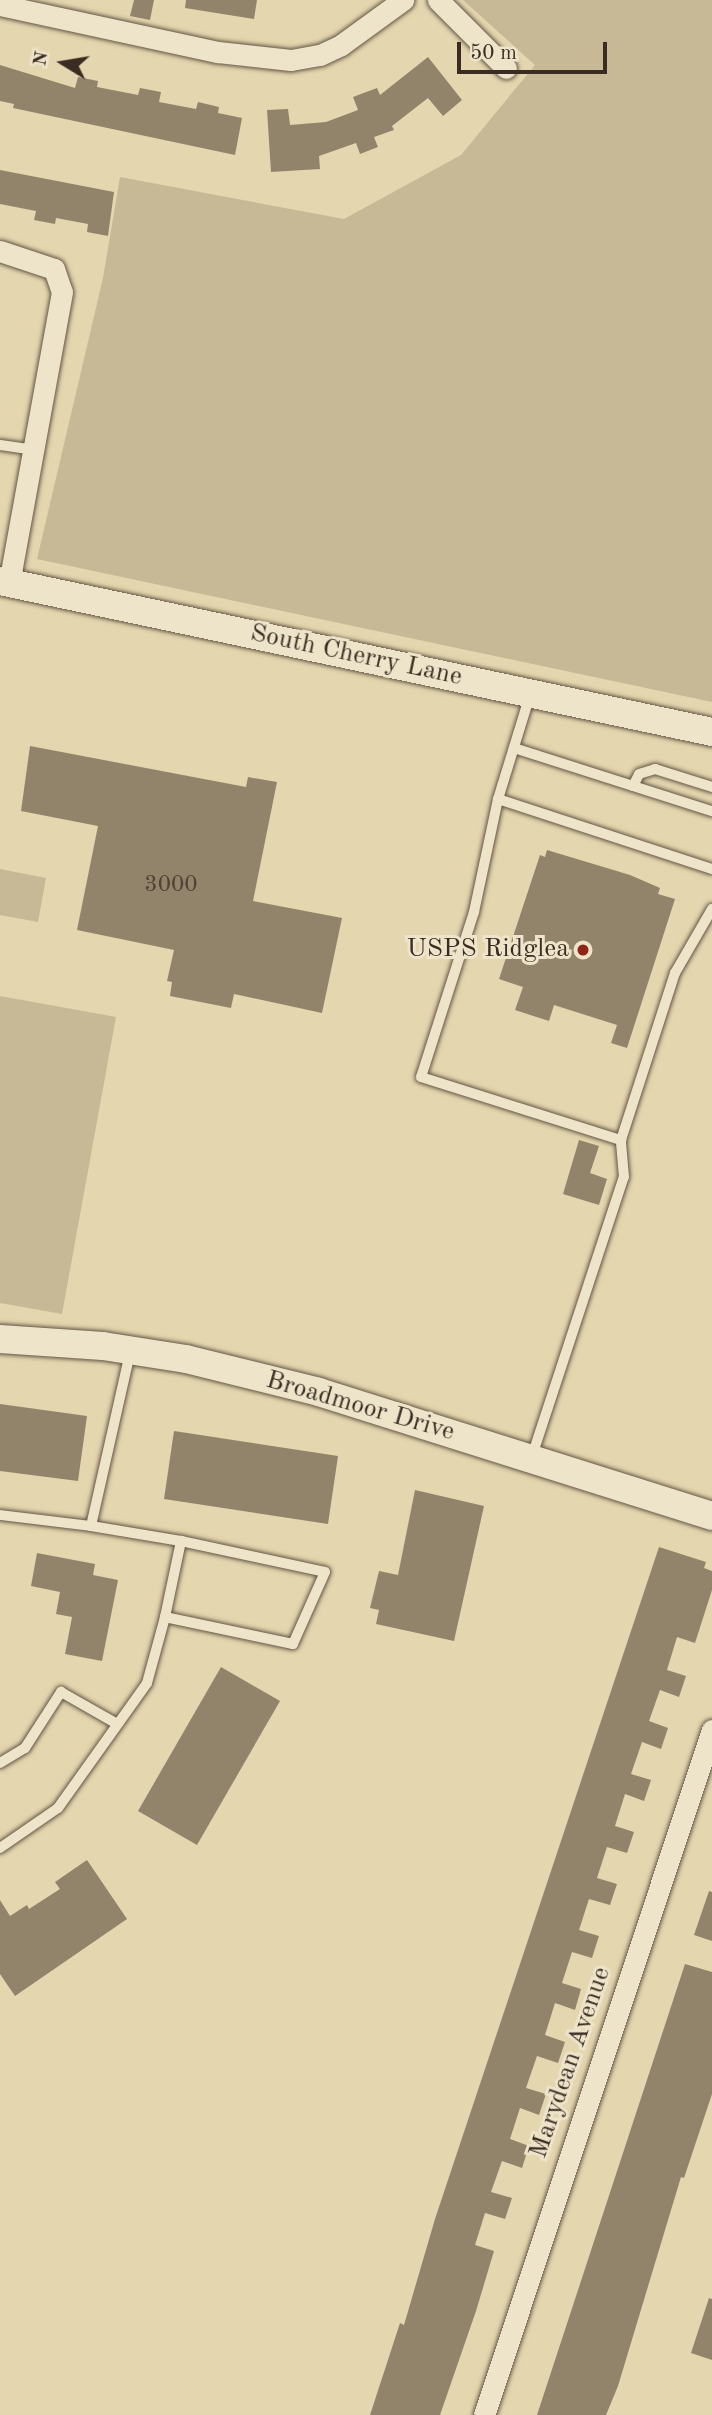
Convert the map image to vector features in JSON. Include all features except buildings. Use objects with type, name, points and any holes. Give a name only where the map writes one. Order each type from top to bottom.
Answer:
[{"type":"street","points":[[0,5],[218,52],[291,60],[320,55],[341,45],[403,0]]},
{"type":"street","points":[[438,0],[506,68]]},
{"type":"street","points":[[0,251],[27,256],[59,276],[62,292],[34,450],[4,582]]},
{"type":"street","name":"South Cherry Lane","points":[[4,582],[712,732]]},
{"type":"street","name":"Broadmoor Drive","points":[[0,1339],[131,1350],[320,1392],[712,1516]]},
{"type":"street","name":"Marydean Avenue","points":[[484,2415],[712,1730]]},
{"type":"lane","points":[[0,445],[34,450]]},
{"type":"lane","points":[[531,694],[498,799],[474,912],[421,1077],[621,1140]]},
{"type":"lane","points":[[514,748],[712,811]]},
{"type":"lane","points":[[633,786],[639,774],[655,769],[712,787]]},
{"type":"lane","points":[[498,799],[712,869]]},
{"type":"lane","points":[[531,1459],[624,1177],[621,1140],[675,973],[712,909]]},
{"type":"lane","points":[[91,1526],[131,1350]]},
{"type":"lane","points":[[0,1515],[181,1541],[325,1572],[293,1644],[164,1617]]},
{"type":"lane","points":[[0,1847],[58,1808],[147,1683],[181,1541]]},
{"type":"lane","points":[[0,1763],[25,1748],[61,1692],[117,1724]]},
{"type":"shaded area","points":[[463,0],[712,0],[712,702],[37,559],[103,278],[120,177],[344,219],[461,155],[535,65]]},
{"type":"shaded area","points":[[0,869],[46,878],[38,922],[0,915]]},
{"type":"shaded area","points":[[0,996],[116,1017],[62,1314],[0,1303]]},
{"type":"place","name":"USPS Ridglea","points":[[583,950]]}]
